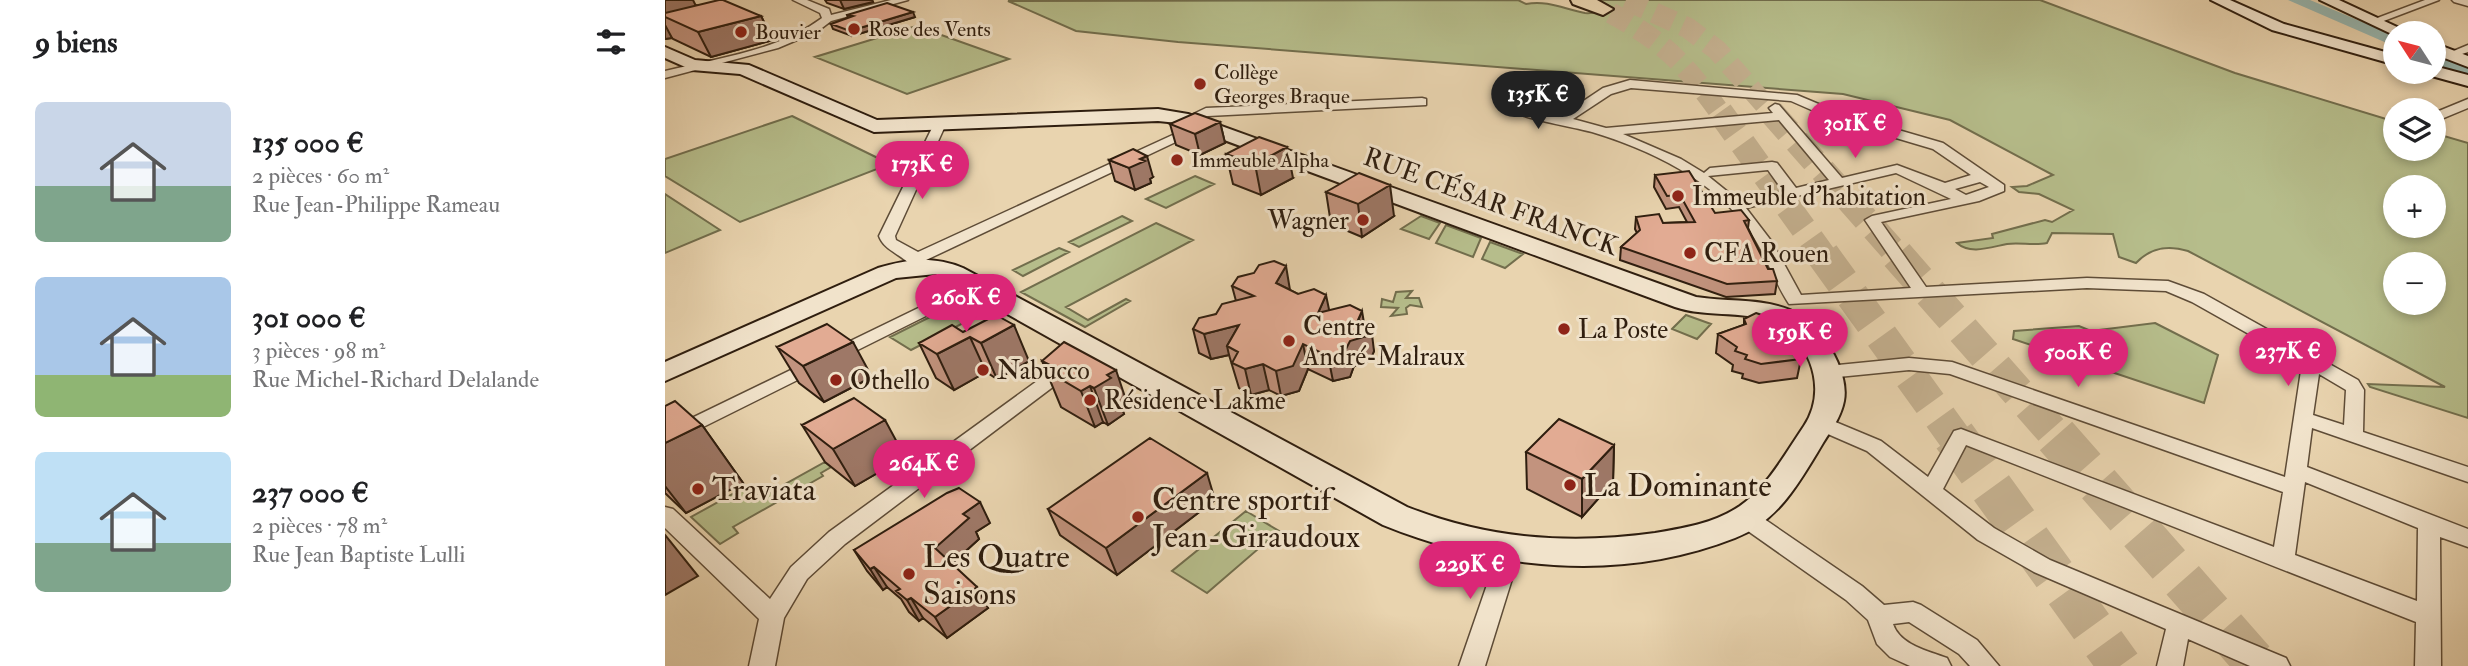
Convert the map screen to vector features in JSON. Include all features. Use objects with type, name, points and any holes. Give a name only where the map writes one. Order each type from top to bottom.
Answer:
[{"type":"highway","points":[[1580,0],[1603,9]]},
{"type":"street","points":[[803,2],[821,0]]},
{"type":"street","points":[[665,75],[800,36],[827,19],[903,0]]},
{"type":"street","points":[[2218,0],[2278,27],[2383,56]]},
{"type":"street","points":[[2327,0],[2383,23]]},
{"type":"street","points":[[2377,20],[2434,0]]},
{"type":"street","points":[[2457,0],[2468,3]]},
{"type":"street","points":[[803,2],[825,11],[827,19]]},
{"type":"street","points":[[2447,50],[2468,48]]},
{"type":"street","points":[[665,52],[699,65],[743,69],[863,124],[886,127],[939,126],[1158,115],[1196,123]]},
{"type":"street","points":[[2447,53],[2468,62]]},
{"type":"street","points":[[2447,75],[2468,81]]},
{"type":"street","points":[[1565,119],[1607,91],[1630,84],[1762,94],[1800,100],[1836,116],[1930,143],[1999,188],[1963,200],[1872,220],[1922,293]]},
{"type":"street","points":[[1762,94],[1838,182]]},
{"type":"street","points":[[665,372],[873,278],[918,262],[1196,123],[1206,112],[1422,102]]},
{"type":"street","points":[[2446,113],[2468,103]]},
{"type":"street","points":[[939,126],[887,236],[889,242],[918,262],[946,269],[1391,514],[1436,534],[1510,550],[1583,555],[1686,540],[1746,518],[1767,500],[1821,423],[1831,400],[1828,372],[1806,331],[1788,307],[1761,236],[1737,206],[1689,171],[1606,132],[1565,119],[1516,110]]},
{"type":"street","points":[[1606,132],[1782,116]]},
{"type":"street","name":"RUE CÉSAR FRANCK","points":[[1196,123],[1691,304],[1755,309],[1788,307]]},
{"type":"street","points":[[1710,172],[1772,166],[1793,194]]},
{"type":"street","points":[[1737,206],[1897,169],[1944,188],[1963,200]]},
{"type":"street","points":[[1944,188],[1984,176]]},
{"type":"street","points":[[1788,307],[1922,293],[2087,283],[2168,286],[2198,298],[2354,387],[2353,435]]},
{"type":"street","points":[[665,439],[976,285]]},
{"type":"street","points":[[762,666],[772,616],[799,573],[837,538],[1062,370],[1095,351]]},
{"type":"street","points":[[2283,560],[2305,419],[2311,361]]},
{"type":"street","points":[[1828,372],[1909,364],[1952,368],[2296,480],[2420,517],[2429,524],[2468,538]]},
{"type":"street","points":[[2305,419],[2468,475]]},
{"type":"street","points":[[1821,423],[1874,446],[2010,550],[2277,666]]},
{"type":"street","points":[[1931,491],[1961,436],[2428,616]]},
{"type":"street","points":[[665,515],[772,616]]},
{"type":"street","points":[[1746,518],[1854,593],[1878,615],[1881,633],[1889,645],[1938,666]]},
{"type":"street","points":[[2428,666],[2429,524]]},
{"type":"street","points":[[1472,666],[1510,550]]},
{"type":"street","points":[[1878,615],[1913,612],[1968,647],[1981,665]]},
{"type":"street","points":[[2170,666],[2179,625]]},
{"type":"green space","points":[[1518,0],[1526,4],[1549,4],[1588,13],[1608,9],[1586,0],[2040,0],[2235,73],[2383,118],[2383,161],[2446,161],[2446,137],[2468,143],[2468,418],[2370,387],[2368,384],[2445,387],[2188,251],[2160,249],[2136,263],[2119,257],[2113,234],[2052,233],[2047,243],[2042,244],[2012,244],[1974,249],[1962,247],[1957,243],[1993,238],[1992,234],[2045,220],[2052,222],[2073,210],[2039,194],[2019,192],[2012,187],[2027,186],[2053,175],[1950,120],[1843,94],[1178,42],[1076,31],[1008,1]]},
{"type":"green space","points":[[916,26],[1009,59],[907,94],[815,57]]},
{"type":"green space","points":[[792,116],[890,164],[740,222],[665,176],[665,159]]},
{"type":"green space","points":[[1195,176],[1214,184],[1166,208],[1146,199]]},
{"type":"green space","points":[[665,194],[720,230],[665,253]]},
{"type":"green space","points":[[1122,216],[1132,221],[1079,247],[1069,242]]},
{"type":"green space","points":[[1421,216],[1440,223],[1429,239],[1401,229]]},
{"type":"green space","points":[[1156,223],[1193,240],[1066,307],[1088,320],[1126,299],[1130,301],[1085,327],[1021,292]]},
{"type":"green space","points":[[1446,225],[1481,238],[1473,257],[1436,243]]},
{"type":"green space","points":[[1490,242],[1523,254],[1505,268],[1482,259]]},
{"type":"green space","points":[[1059,248],[1069,252],[1023,276],[1013,270]]},
{"type":"green space","points":[[1412,291],[1406,298],[1419,298],[1422,307],[1410,305],[1406,308],[1407,314],[1391,316],[1398,308],[1381,307],[1382,299],[1393,302],[1396,292]]},
{"type":"green space","points":[[954,305],[975,317],[911,350],[890,337]]},
{"type":"green space","points":[[1686,315],[1711,324],[1697,339],[1672,329]]},
{"type":"green space","points":[[2155,323],[2218,355],[2204,403],[2013,339],[2014,331],[2079,326],[2091,331]]},
{"type":"green space","points":[[825,462],[831,467],[821,473],[823,476],[733,527],[738,533],[720,544],[691,517],[747,486],[760,498]]},
{"type":"green space","points":[[1246,511],[1279,531],[1207,593],[1172,571]]},
{"type":"building","points":[[719,0],[761,16],[698,32],[665,17],[665,13]]},
{"type":"building","points":[[887,3],[913,12],[850,31],[831,24],[853,16],[847,15]]},
{"type":"building","points":[[1195,113],[1220,122],[1195,134],[1170,124]]},
{"type":"building","points":[[1259,137],[1287,147],[1255,164],[1226,154]]},
{"type":"building","points":[[1133,149],[1147,156],[1140,159],[1145,161],[1129,168],[1109,160]]},
{"type":"building","name":"CFA Rouen","points":[[1689,171],[1715,213],[1741,210],[1749,220],[1744,221],[1768,269],[1773,269],[1777,281],[1727,284],[1621,247],[1640,230],[1636,217],[1659,214],[1663,223],[1695,222],[1680,195],[1667,196],[1655,175]]},
{"type":"building","points":[[1359,173],[1390,185],[1358,204],[1326,192]]},
{"type":"building","points":[[1274,261],[1286,266],[1276,283],[1298,294],[1314,289],[1326,295],[1318,313],[1350,305],[1362,311],[1358,320],[1371,326],[1367,336],[1350,341],[1345,351],[1328,356],[1303,344],[1293,366],[1276,371],[1263,364],[1245,369],[1232,363],[1238,352],[1227,346],[1239,325],[1204,334],[1193,329],[1199,318],[1216,314],[1222,304],[1254,296],[1232,286],[1238,277],[1254,273],[1259,265]]},
{"type":"building","points":[[1756,313],[1768,317],[1801,359],[1761,364],[1745,359],[1747,355],[1735,351],[1737,347],[1718,334],[1746,324],[1744,319]]},
{"type":"building","points":[[996,315],[1014,325],[981,343],[970,337],[937,354],[919,343],[952,325],[963,332]]},
{"type":"building","points":[[827,324],[853,342],[803,366],[777,347]]},
{"type":"building","points":[[1064,342],[1116,370],[1107,375],[1111,378],[1094,388],[1090,386],[1081,391],[1047,371],[1054,367],[1042,361]]},
{"type":"building","points":[[854,398],[885,420],[833,449],[802,425]]},
{"type":"building","points":[[675,401],[702,425],[665,443],[665,406]]},
{"type":"building","points":[[1559,419],[1614,445],[1582,479],[1526,452]]},
{"type":"building","points":[[1150,438],[1207,473],[1106,548],[1048,509]]},
{"type":"building","points":[[959,488],[980,502],[963,514],[969,518],[935,548],[977,587],[935,617],[911,598],[907,600],[896,591],[900,589],[874,567],[870,569],[854,550]]},
{"type":"waterway","points":[[2296,0],[2383,37]]},
{"type":"waterway","points":[[2447,65],[2468,74]]},
{"type":"tunnel","points":[[1626,0],[1688,28],[1717,50],[1773,114]]},
{"type":"tunnel","points":[[1611,13],[1646,34],[1673,56],[1721,114]]},
{"type":"tunnel","points":[[1720,112],[1824,257]]},
{"type":"tunnel","points":[[1771,112],[1899,257]]},
{"type":"tunnel","points":[[1823,255],[1955,438]]},
{"type":"tunnel","points":[[1897,255],[2058,438]]},
{"type":"tunnel","points":[[1954,436],[2120,666]]},
{"type":"tunnel","points":[[2056,436],[2258,666]]},
{"type":"place","name":"Rose des Vents","points":[[854,29]]},
{"type":"place","name":"Bouvier","points":[[741,32]]},
{"type":"place","name":"Collège Georges Braque","points":[[1200,84]]},
{"type":"place","name":"Immeuble Alpha","points":[[1177,160]]},
{"type":"place","name":"Immeuble d'habitation","points":[[1678,196]]},
{"type":"place","name":"Wagner","points":[[1363,220]]},
{"type":"place","name":"CFA Rouen","points":[[1690,253]]},
{"type":"place","name":"La Poste","points":[[1564,329]]},
{"type":"place","name":"Centre André-Malraux","points":[[1289,341]]},
{"type":"place","name":"Nabucco","points":[[983,370]]},
{"type":"place","name":"Othello","points":[[836,380]]},
{"type":"place","name":"Résidence Lakme","points":[[1090,400]]},
{"type":"place","name":"La Dominante","points":[[1570,485]]},
{"type":"place","name":"Traviata","points":[[698,489]]},
{"type":"place","name":"Centre sportif Jean-Giraudoux","points":[[1138,517]]},
{"type":"place","name":"Les Quatre Saisons","points":[[909,574]]}]
